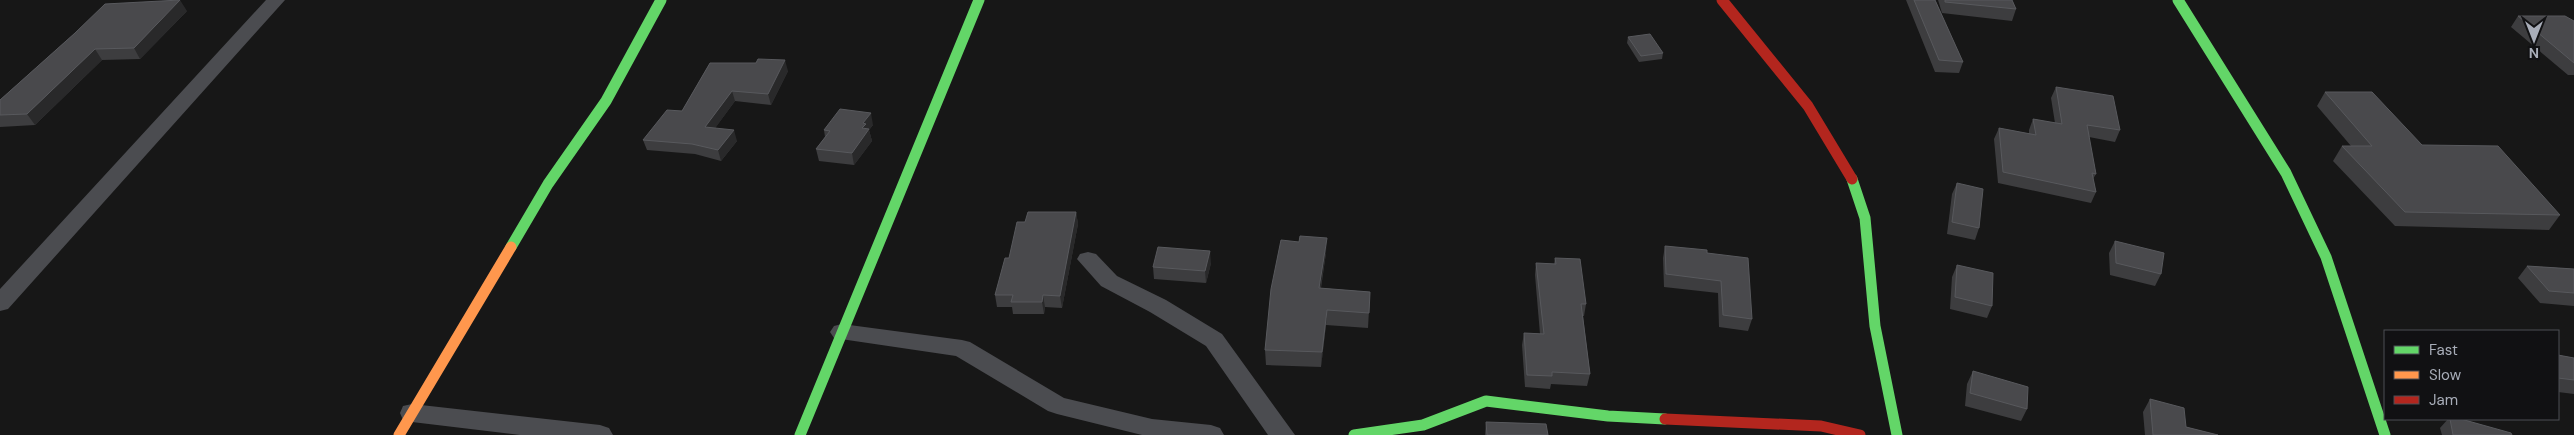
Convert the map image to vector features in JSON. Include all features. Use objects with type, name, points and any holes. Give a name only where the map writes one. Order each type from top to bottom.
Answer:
[{"type":"street","points":[[0,303],[276,0]]},
{"type":"street","points":[[400,435],[548,184],[606,101],[661,0]]},
{"type":"street","points":[[800,435],[979,0]]},
{"type":"street","points":[[1722,0],[1738,17],[1808,106],[1853,181],[1865,218],[1875,326],[1897,435]]},
{"type":"street","points":[[2178,0],[2286,173],[2326,257],[2385,435]]},
{"type":"street","points":[[1088,259],[1110,281],[1158,306],[1214,340],[1282,435]]},
{"type":"street","points":[[842,332],[962,348],[1057,405],[1152,428],[1211,435]]},
{"type":"street","points":[[1354,435],[1423,425],[1486,402],[1608,416],[1821,426],[1860,435]]},
{"type":"street","points":[[412,413],[600,435]]},
{"type":"building","points":[[180,0],[134,48],[95,49],[27,114],[0,115],[0,100],[105,4]]},
{"type":"building","points":[[1914,0],[1935,0],[1963,62],[1939,60]]},
{"type":"building","points":[[1945,0],[2012,0],[2016,9],[1945,2]]},
{"type":"building","points":[[2518,16],[2565,16],[2574,21],[2574,63]]},
{"type":"building","points":[[1650,34],[1663,53],[1641,56],[1628,37]]},
{"type":"building","points":[[758,59],[785,60],[768,94],[732,91],[705,127],[734,130],[718,150],[692,144],[643,140],[667,110],[682,111],[710,63],[756,63]]},
{"type":"building","points":[[2056,87],[2113,96],[2120,130],[2087,125],[2096,174],[2092,173],[2096,192],[2003,172],[1999,128],[2036,135],[2033,119],[2062,124]]},
{"type":"building","points":[[2325,92],[2372,92],[2422,145],[2498,146],[2560,215],[2405,212],[2342,146],[2372,146]]},
{"type":"building","points":[[840,109],[871,113],[863,123],[866,124],[862,128],[869,129],[852,153],[816,149],[830,131],[824,130]]},
{"type":"building","points":[[1957,183],[1983,189],[1979,228],[1952,222]]},
{"type":"building","points":[[1028,212],[1076,212],[1060,296],[1043,295],[1042,302],[1011,302],[1013,295],[995,295],[1005,258],[1009,258],[1017,222],[1025,222]]},
{"type":"building","points":[[1300,236],[1327,238],[1319,288],[1370,292],[1369,313],[1327,310],[1322,352],[1265,350],[1271,289],[1281,240],[1299,242]]},
{"type":"building","points":[[2115,241],[2164,253],[2161,274],[2116,263]]},
{"type":"building","points":[[1665,246],[1707,250],[1707,253],[1748,258],[1752,319],[1723,315],[1721,281],[1666,274]]},
{"type":"building","points":[[1158,247],[1210,251],[1205,271],[1153,267]]},
{"type":"building","points":[[1555,258],[1580,259],[1586,304],[1581,304],[1590,374],[1552,372],[1552,376],[1527,375],[1524,333],[1544,334],[1536,263],[1556,264]]},
{"type":"building","points":[[1957,265],[1993,273],[1992,306],[1955,297]]},
{"type":"building","points":[[2527,266],[2574,269],[2574,293],[2549,291]]},
{"type":"building","points":[[2559,355],[2574,358],[2574,380],[2559,378]]},
{"type":"building","points":[[1973,371],[2028,387],[2027,409],[1970,393]]},
{"type":"building","points":[[2150,399],[2184,408],[2186,427],[2218,435],[2153,435]]},
{"type":"building","points":[[2450,420],[2465,420],[2511,433],[2512,435],[2453,435]]},
{"type":"building","points":[[1486,422],[1546,424],[1548,435],[1487,435]]},
{"type":"traffic: fast","points":[[511,247],[548,184],[606,101],[661,0]]},
{"type":"traffic: fast","points":[[800,435],[979,0]]},
{"type":"traffic: fast","points":[[2178,0],[2286,173],[2326,257],[2385,435]]},
{"type":"traffic: fast","points":[[1852,179],[1865,218],[1875,326],[1897,435]]},
{"type":"traffic: fast","points":[[1354,435],[1423,425],[1486,401],[1608,416],[1665,419]]},
{"type":"traffic: slow","points":[[399,435],[511,247]]},
{"type":"traffic: jam","points":[[1722,0],[1808,106],[1852,179]]},
{"type":"traffic: jam","points":[[1665,419],[1821,426],[1860,435]]}]
